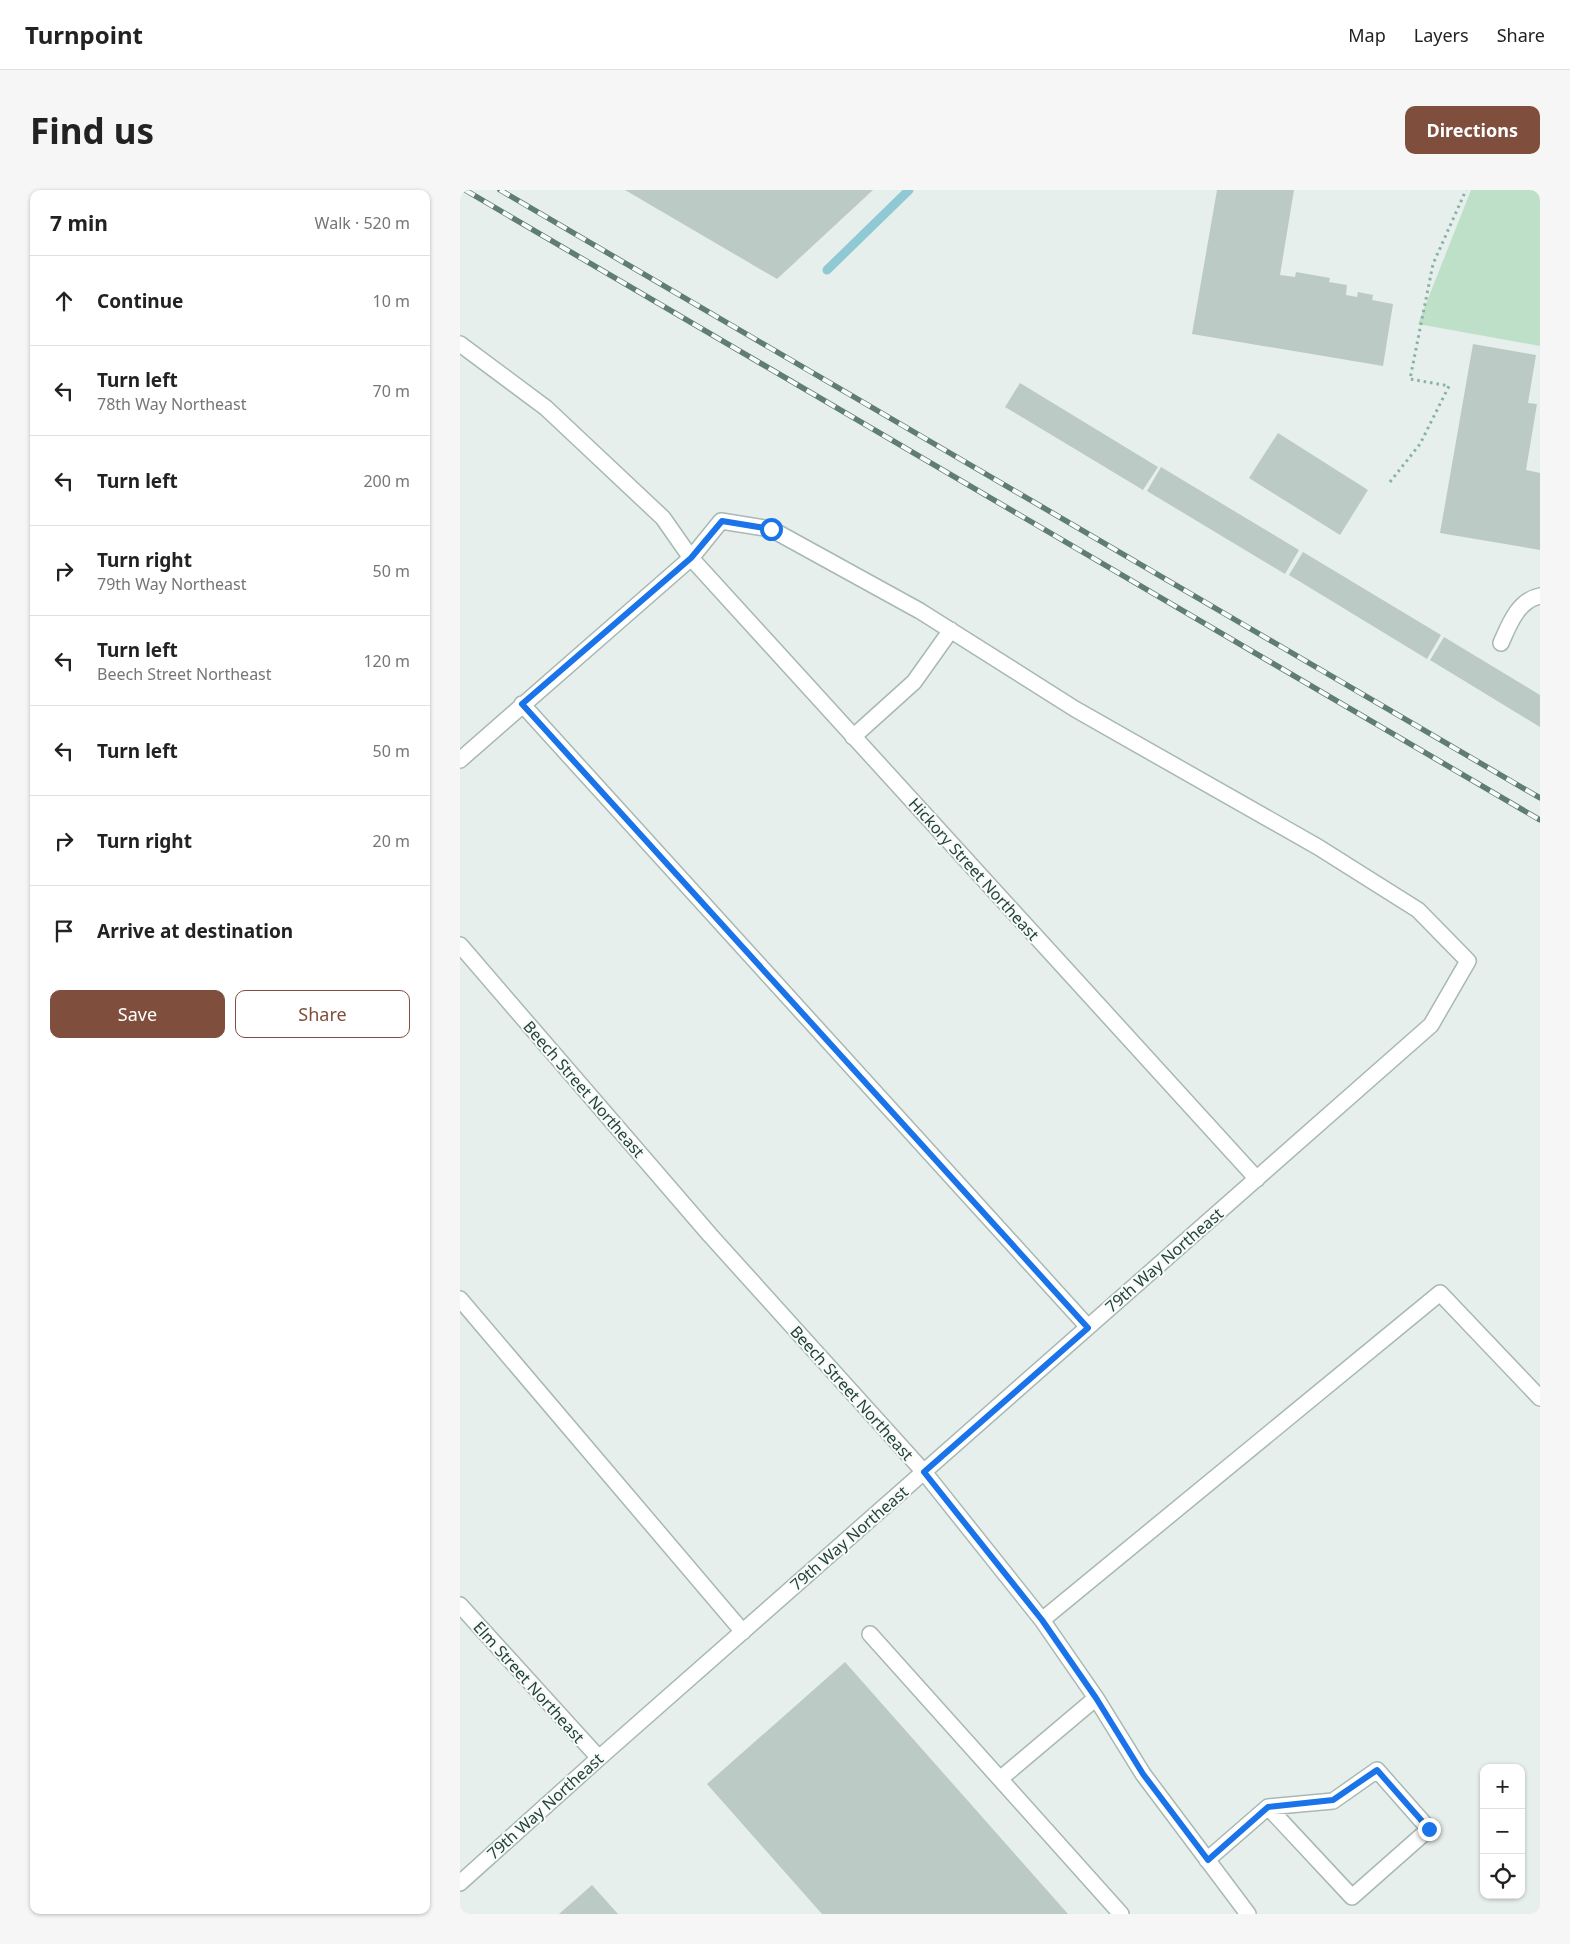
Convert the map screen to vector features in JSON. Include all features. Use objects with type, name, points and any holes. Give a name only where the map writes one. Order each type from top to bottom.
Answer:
[{"type":"street","name":"Hickory Street Northeast","points":[[460,344],[546,408],[662,518],[691,558],[1257,1179]]},
{"type":"street","points":[[460,760],[691,558],[722,521],[771,529],[951,630],[914,682],[853,736]]},
{"type":"street","points":[[1500,643],[1512,618],[1531,598],[1540,596]]},
{"type":"street","name":"79th Way Northeast","points":[[460,1883],[599,1758],[1431,1025],[1468,961],[1418,910],[1318,847],[1075,709],[951,630]]},
{"type":"street","points":[[522,704],[1088,1328]]},
{"type":"street","name":"Beech Street Northeast","points":[[460,945],[710,1235],[924,1472],[1042,1620],[1096,1698],[1143,1774],[1248,1914]]},
{"type":"street","points":[[1042,1620],[1440,1293],[1540,1398]]},
{"type":"street","points":[[460,1299],[743,1632]]},
{"type":"street","name":"Elm Street Northeast","points":[[460,1605],[599,1758]]},
{"type":"street","points":[[870,1634],[1121,1914]]},
{"type":"street","points":[[1000,1779],[1096,1698]]},
{"type":"street","points":[[1208,1860],[1268,1807],[1333,1800],[1377,1770],[1429,1829],[1352,1897],[1268,1807]]},
{"type":"path","points":[[1390,482],[1420,444],[1449,386],[1410,379],[1433,264],[1466,190]]},
{"type":"green space","points":[[1471,190],[1540,190],[1540,346],[1418,324]]},
{"type":"building","points":[[625,190],[873,190],[777,279]]},
{"type":"building","points":[[1217,190],[1294,190],[1280,275],[1295,277],[1296,272],[1330,278],[1329,282],[1347,285],[1346,295],[1357,297],[1358,292],[1373,295],[1372,300],[1393,304],[1383,366],[1192,334]]},
{"type":"building","points":[[1473,344],[1536,355],[1528,403],[1537,404],[1526,470],[1540,473],[1540,550],[1440,533]]},
{"type":"building","points":[[1020,383],[1158,467],[1143,490],[1005,407]]},
{"type":"building","points":[[1278,433],[1368,490],[1340,535],[1249,478]]},
{"type":"building","points":[[1161,467],[1299,550],[1285,574],[1147,491]]},
{"type":"building","points":[[1303,552],[1441,635],[1427,659],[1289,575]]},
{"type":"building","points":[[1444,637],[1540,695],[1540,727],[1430,660]]},
{"type":"building","points":[[845,1662],[1068,1914],[822,1914],[707,1784]]},
{"type":"building","points":[[592,1885],[618,1914],[559,1914]]},
{"type":"waterway","points":[[827,270],[909,190]]},
{"type":"railway","points":[[465,190],[1540,820]]},
{"type":"railway","points":[[500,190],[1540,798]]},
{"type":"route","points":[[771,529],[722,521],[691,558],[522,704],[1088,1328],[924,1472],[1042,1620],[1096,1698],[1143,1774],[1208,1860],[1268,1807],[1333,1800],[1377,1770],[1429,1829]]}]
